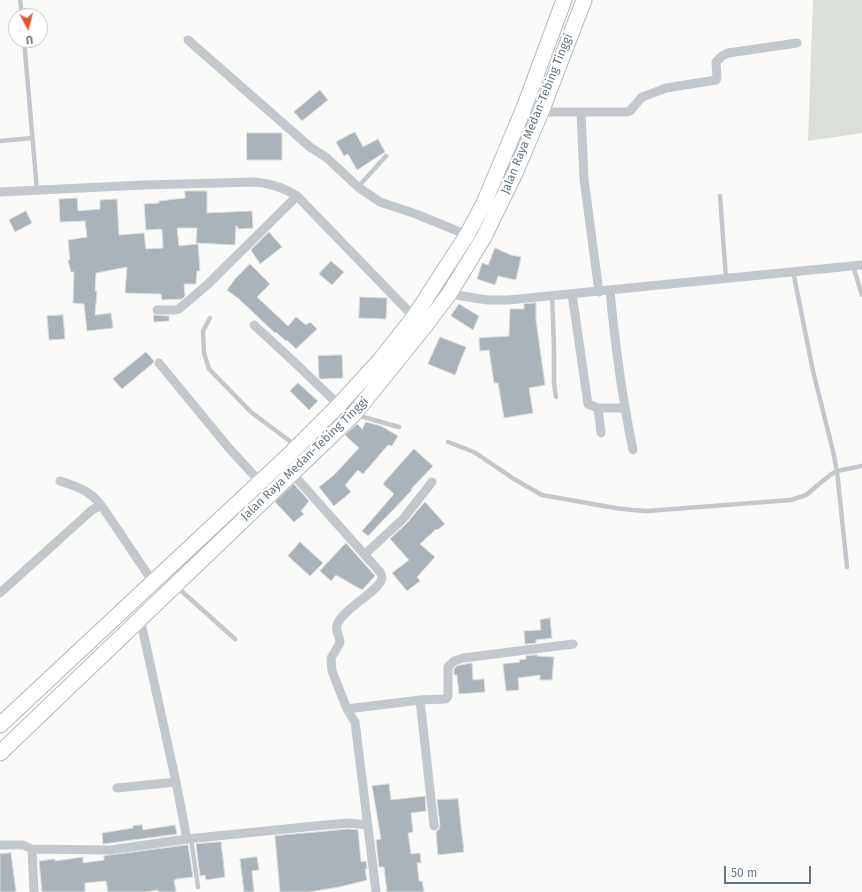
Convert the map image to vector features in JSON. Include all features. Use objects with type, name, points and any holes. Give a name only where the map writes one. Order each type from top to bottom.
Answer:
[{"type":"highway","name":"Jalan Raya Medan-Tebing Tinggi","points":[[0,753],[354,414],[393,368],[420,322],[484,203],[508,148],[564,0]]},
{"type":"highway","name":"Jalan Raya Medan-Tebing Tinggi","points":[[0,725],[260,482],[339,405],[381,359],[449,294],[484,237],[516,171],[541,112],[584,0]]},
{"type":"street","points":[[188,40],[310,148],[327,158],[358,187],[386,206],[416,214],[467,235]]},
{"type":"street","points":[[541,112],[627,112],[642,98],[666,88],[716,80],[716,62],[728,53],[797,43]]},
{"type":"street","points":[[581,112],[584,179],[599,292]]},
{"type":"street","points":[[0,192],[143,185],[255,182],[282,188],[297,196],[420,322]]},
{"type":"street","points":[[157,310],[179,309],[208,284],[297,196]]},
{"type":"street","points":[[449,294],[488,300],[508,300],[610,291],[793,271],[858,266]]},
{"type":"street","points":[[610,291],[615,344],[624,408],[633,450]]},
{"type":"street","points":[[572,294],[588,404],[598,408],[624,408]]},
{"type":"street","points":[[254,325],[339,405]]},
{"type":"street","points":[[159,363],[228,447],[260,482]]},
{"type":"street","points":[[598,408],[601,433]]},
{"type":"street","points":[[292,473],[365,554],[380,572],[382,578],[372,590],[341,617],[336,628],[340,643],[331,658],[332,671],[347,709],[355,722],[358,737],[367,825],[376,892]]},
{"type":"street","points":[[60,481],[87,491],[94,496],[153,582]]},
{"type":"street","points":[[365,554],[403,519],[432,482]]},
{"type":"street","points":[[0,593],[92,510],[101,505]]},
{"type":"street","points":[[140,618],[189,839]]},
{"type":"street","points":[[347,709],[447,698],[448,667],[454,661],[463,658],[573,644]]},
{"type":"street","points":[[420,700],[434,826]]},
{"type":"street","points":[[117,788],[176,782]]},
{"type":"street","points":[[0,845],[23,845],[32,849],[110,850],[189,839],[325,824],[349,823],[367,825]]},
{"type":"street","points":[[32,849],[34,892]]},
{"type":"lane","points":[[25,48],[37,190]]},
{"type":"lane","points":[[0,141],[32,138]]},
{"type":"lane","points":[[358,187],[386,156]]},
{"type":"lane","points":[[720,196],[726,278]]},
{"type":"lane","points":[[858,266],[862,295]]},
{"type":"lane","points":[[793,271],[813,371],[837,471],[848,567]]},
{"type":"lane","points":[[552,295],[554,383],[556,397]]},
{"type":"lane","points":[[210,318],[203,331],[204,353],[209,369],[251,412],[297,446]]},
{"type":"lane","points":[[354,414],[399,427]]},
{"type":"lane","points":[[448,442],[474,452],[514,479],[542,494],[615,508],[647,511],[791,500],[806,495],[837,471],[862,466]]},
{"type":"lane","points":[[175,585],[235,639]]},
{"type":"lane","points":[[189,839],[198,887]]},
{"type":"shaded area","points":[[813,0],[862,0],[862,133],[808,141]]},
{"type":"building","points":[[320,90],[328,100],[302,121],[294,112]]},
{"type":"building","points":[[355,132],[363,147],[378,139],[385,152],[357,170],[348,154],[344,156],[336,142]]},
{"type":"building","points":[[247,133],[282,133],[282,160],[247,160]]},
{"type":"building","points":[[185,191],[207,191],[207,213],[252,211],[253,228],[239,229],[236,225],[235,245],[196,243],[197,228],[177,228],[179,246],[198,244],[200,271],[197,271],[196,284],[184,284],[185,296],[182,299],[162,300],[161,294],[125,293],[127,267],[96,273],[95,291],[97,291],[95,315],[111,313],[113,328],[87,331],[84,304],[73,303],[74,272],[71,272],[68,260],[70,260],[68,240],[87,237],[85,221],[60,222],[59,199],[77,198],[78,211],[100,209],[100,200],[117,199],[119,235],[144,233],[146,249],[163,248],[162,229],[146,230],[144,204],[185,198]]},
{"type":"building","points":[[26,211],[32,223],[15,232],[9,220]]},
{"type":"building","points":[[269,232],[282,247],[260,264],[251,250]]},
{"type":"building","points":[[495,248],[511,255],[521,257],[516,280],[498,276],[495,285],[477,279],[482,263],[488,265]]},
{"type":"building","points":[[331,261],[344,272],[332,285],[319,274]]},
{"type":"building","points":[[250,264],[270,284],[257,297],[288,326],[296,317],[306,325],[310,322],[317,329],[296,349],[287,340],[286,341],[276,332],[275,333],[239,299],[227,290],[235,279]]},
{"type":"building","points":[[360,297],[387,298],[386,319],[359,318]]},
{"type":"building","points":[[536,303],[536,320],[545,385],[529,388],[533,413],[504,418],[498,383],[494,383],[489,350],[480,351],[479,338],[509,336],[510,309],[524,309],[524,304]]},
{"type":"building","points":[[459,304],[479,316],[473,330],[451,316]]},
{"type":"building","points":[[63,315],[65,339],[49,340],[47,316]]},
{"type":"building","points":[[154,315],[169,316],[169,321],[154,322]]},
{"type":"building","points":[[440,337],[466,347],[455,375],[428,364]]},
{"type":"building","points":[[146,352],[154,361],[153,363],[122,389],[113,379]]},
{"type":"building","points":[[342,355],[343,378],[319,378],[318,356]]},
{"type":"building","points":[[298,383],[318,401],[309,410],[290,391]]},
{"type":"building","points":[[366,422],[381,426],[398,436],[392,446],[388,445],[363,474],[358,470],[345,485],[351,492],[334,506],[319,487],[334,475],[359,448],[345,435],[357,424],[362,429]]},
{"type":"building","points":[[414,449],[433,466],[368,536],[362,531],[394,494],[383,484]]},
{"type":"building","points":[[294,484],[309,501],[301,511],[304,514],[294,522],[275,502]]},
{"type":"building","points":[[425,502],[445,524],[437,530],[436,529],[420,544],[435,557],[417,577],[420,581],[407,591],[392,573],[409,560],[390,539],[407,523]]},
{"type":"building","points":[[300,542],[323,563],[310,576],[288,556]]},
{"type":"building","points":[[346,543],[375,576],[362,590],[336,575],[331,581],[320,571]]},
{"type":"building","points":[[550,618],[552,638],[536,640],[536,643],[525,644],[524,631],[541,630],[540,620]]},
{"type":"building","points":[[537,655],[554,657],[552,680],[540,680],[540,675],[518,678],[519,690],[506,691],[503,664],[520,662],[519,660],[526,659],[526,656]]},
{"type":"building","points":[[472,663],[473,680],[484,679],[485,692],[459,694],[457,675],[454,675],[454,669],[457,666]]},
{"type":"building","points":[[389,784],[391,800],[425,796],[426,811],[411,813],[413,832],[408,833],[411,854],[420,853],[421,863],[417,863],[419,881],[422,881],[424,892],[387,892],[384,867],[379,867],[376,840],[381,839],[372,786]]},
{"type":"building","points":[[458,799],[464,852],[438,855],[436,832],[440,825],[437,800]]},
{"type":"building","points":[[142,825],[143,830],[175,825],[177,834],[103,844],[102,833]]},
{"type":"building","points":[[349,829],[358,830],[361,862],[366,861],[367,869],[365,869],[367,880],[309,892],[280,892],[275,836]]},
{"type":"building","points":[[221,842],[225,877],[206,880],[205,875],[200,876],[196,844]]},
{"type":"building","points":[[188,845],[193,877],[174,880],[176,892],[158,892],[158,890],[144,892],[108,892],[106,881],[85,883],[85,892],[42,892],[39,861],[55,859],[55,861],[83,857],[83,863],[104,860],[104,856]]},
{"type":"building","points":[[11,853],[16,892],[0,892],[0,854]]},
{"type":"building","points":[[257,857],[259,870],[252,871],[254,892],[244,892],[240,859]]}]
